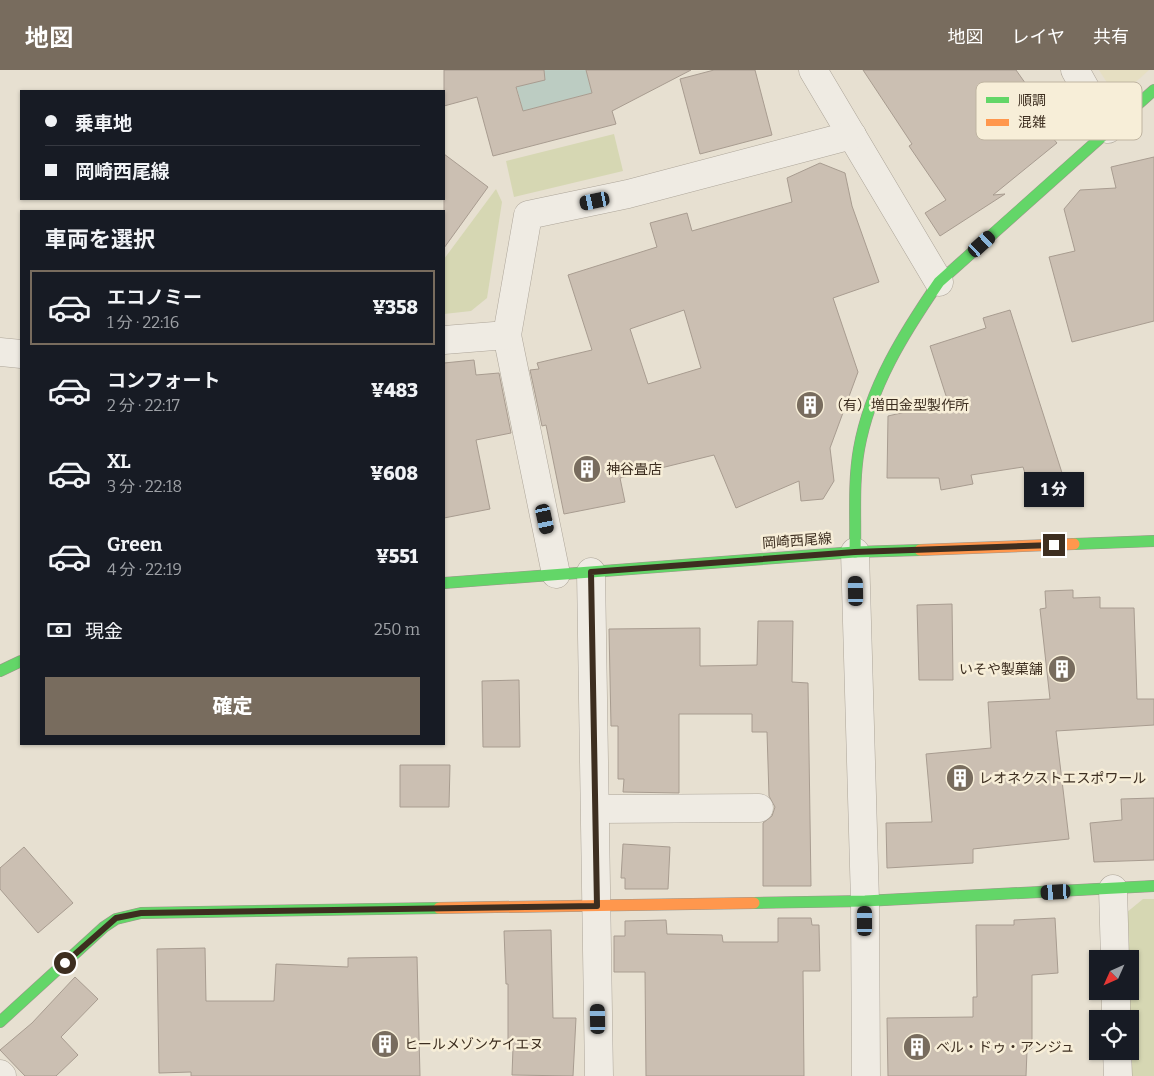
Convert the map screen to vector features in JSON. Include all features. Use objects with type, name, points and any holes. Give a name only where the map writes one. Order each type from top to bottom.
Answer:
[{"type":"street","points":[[813,70],[939,282]]},
{"type":"street","points":[[1075,70],[1082,82]]},
{"type":"street","points":[[1142,100],[1154,90]]},
{"type":"street","points":[[556,574],[507,335],[528,215],[628,194],[852,136]]},
{"type":"street","points":[[866,1076],[865,901],[855,552],[856,474],[864,430],[882,375],[913,319],[939,282],[1096,140]]},
{"type":"street","points":[[445,340],[507,335]]},
{"type":"street","points":[[0,352],[20,354]]},
{"type":"street","name":"岡崎西尾線","points":[[445,583],[855,552],[1154,541]]},
{"type":"street","points":[[591,572],[599,1076]]},
{"type":"street","points":[[1,668],[20,661]]},
{"type":"street","points":[[596,809],[759,808]]},
{"type":"street","points":[[0,1022],[104,927],[116,918],[141,913],[865,901],[1154,886]]},
{"type":"street","points":[[1113,889],[1115,950]]},
{"type":"street","points":[[1117,1060],[1118,1076]]},
{"type":"shaded area","points":[[512,70],[586,70],[592,93],[523,111]]},
{"type":"shaded area","points":[[1099,70],[1149,70],[1136,82],[1107,82]]},
{"type":"green space","points":[[614,134],[623,171],[514,197],[506,161]]},
{"type":"green space","points":[[496,189],[502,202],[487,298],[471,311],[445,314],[445,258]]},
{"type":"green space","points":[[1143,899],[1154,899],[1154,1076],[1128,1076],[1129,1060],[1139,1060],[1139,1010],[1127,1010],[1127,1000],[1139,1000],[1139,950],[1126,950],[1126,913]]},
{"type":"building","points":[[444,70],[544,70],[545,80],[516,87],[523,111],[592,93],[586,70],[691,70],[612,111],[616,124],[493,156],[477,97],[445,106]]},
{"type":"building","points":[[714,70],[755,70],[772,135],[700,154],[680,79]]},
{"type":"building","points":[[863,70],[1016,70],[1024,82],[976,82],[976,140],[1054,140],[1057,143],[993,195],[1005,194],[940,236],[925,213],[946,200],[909,146],[912,144]]},
{"type":"building","points":[[445,155],[488,187],[445,247]]},
{"type":"building","points":[[1154,157],[1154,321],[1072,342],[1049,257],[1075,251],[1064,209],[1080,190],[1116,188],[1111,167]]},
{"type":"building","points":[[820,163],[845,173],[852,206],[879,282],[833,298],[858,372],[830,448],[834,481],[823,499],[801,501],[799,481],[736,508],[714,455],[620,478],[625,502],[564,514],[546,425],[542,426],[530,370],[539,369],[537,363],[592,350],[568,275],[657,247],[650,223],[687,213],[692,231],[792,202],[787,178]],"holes":[[[684,310],[701,368],[648,384],[630,329]]]},
{"type":"building","points":[[1010,310],[1063,476],[1029,486],[1023,467],[971,475],[973,484],[941,490],[939,478],[887,478],[888,416],[948,402],[930,346],[986,328],[983,318]]},
{"type":"building","points":[[474,360],[476,375],[499,373],[511,433],[476,440],[490,509],[445,518],[445,363]]},
{"type":"building","points":[[1073,590],[1073,598],[1100,597],[1100,608],[1134,608],[1137,699],[1154,699],[1154,725],[1056,731],[1069,839],[973,849],[973,863],[887,868],[886,823],[932,822],[926,754],[991,748],[988,702],[1050,699],[1040,609],[1046,608],[1045,591]]},
{"type":"building","points":[[952,604],[953,680],[919,680],[917,605]]},
{"type":"building","points":[[758,621],[793,621],[792,682],[808,683],[811,886],[763,886],[763,823],[772,816],[775,807],[769,796],[767,732],[752,732],[752,714],[679,714],[679,793],[623,792],[624,779],[618,779],[618,726],[611,726],[609,629],[700,628],[700,666],[757,665]]},
{"type":"building","points":[[519,680],[520,747],[483,747],[482,681]]},
{"type":"building","points":[[400,765],[450,765],[449,807],[400,807]]},
{"type":"building","points":[[1154,798],[1154,860],[1094,862],[1090,823],[1122,820],[1121,799]]},
{"type":"building","points":[[623,844],[670,847],[668,889],[625,889],[625,878],[621,878]]},
{"type":"building","points":[[24,847],[73,903],[38,933],[0,889],[0,868]]},
{"type":"building","points":[[778,918],[811,918],[812,925],[819,925],[820,971],[803,971],[804,1076],[646,1076],[645,972],[614,972],[614,936],[625,936],[625,921],[666,920],[667,934],[722,935],[723,942],[778,942]]},
{"type":"building","points":[[1055,918],[1058,973],[1032,975],[1032,1048],[1027,1051],[1026,1076],[888,1076],[887,1018],[973,1017],[973,997],[977,997],[976,925],[1014,925],[1014,920]]},
{"type":"building","points":[[551,930],[553,1018],[576,1018],[573,1076],[512,1075],[513,1048],[508,1048],[508,984],[506,984],[504,931]]},
{"type":"building","points":[[205,948],[206,1001],[274,1001],[276,964],[348,967],[348,958],[417,957],[420,1076],[191,1076],[191,1072],[159,1073],[157,949]]},
{"type":"building","points":[[75,977],[98,999],[61,1037],[78,1055],[56,1076],[25,1076],[0,1050],[32,1023]]},
{"type":"traffic: fast","points":[[1142,101],[1154,90]]},
{"type":"traffic: fast","points":[[855,552],[856,475],[864,426],[880,382],[901,341],[939,282],[1098,140]]},
{"type":"traffic: fast","points":[[1074,544],[1154,541]]},
{"type":"traffic: fast","points":[[445,583],[855,552],[920,550]]},
{"type":"traffic: fast","points":[[0,671],[20,661]]},
{"type":"traffic: fast","points":[[754,903],[865,901],[1154,886]]},
{"type":"traffic: fast","points":[[0,1022],[104,927],[116,919],[141,913],[439,908]]},
{"type":"traffic: slow","points":[[920,550],[1074,544]]},
{"type":"traffic: slow","points":[[439,908],[754,903]]},
{"type":"place","name":"（有）増田金型製作所","points":[[810,405]]},
{"type":"place","name":"神谷畳店","points":[[587,469]]},
{"type":"place","name":"いそや製菓舗","points":[[1062,669]]},
{"type":"place","name":"レオネクストエスポワール","points":[[960,778]]},
{"type":"place","name":"ヒールメゾンケイエヌ","points":[[385,1044]]},
{"type":"place","name":"ベル・ドゥ・アンジュ","points":[[917,1047]]},
{"type":"route","points":[[65,963],[116,918],[141,913],[597,906],[591,572],[855,552],[1054,545]]}]
